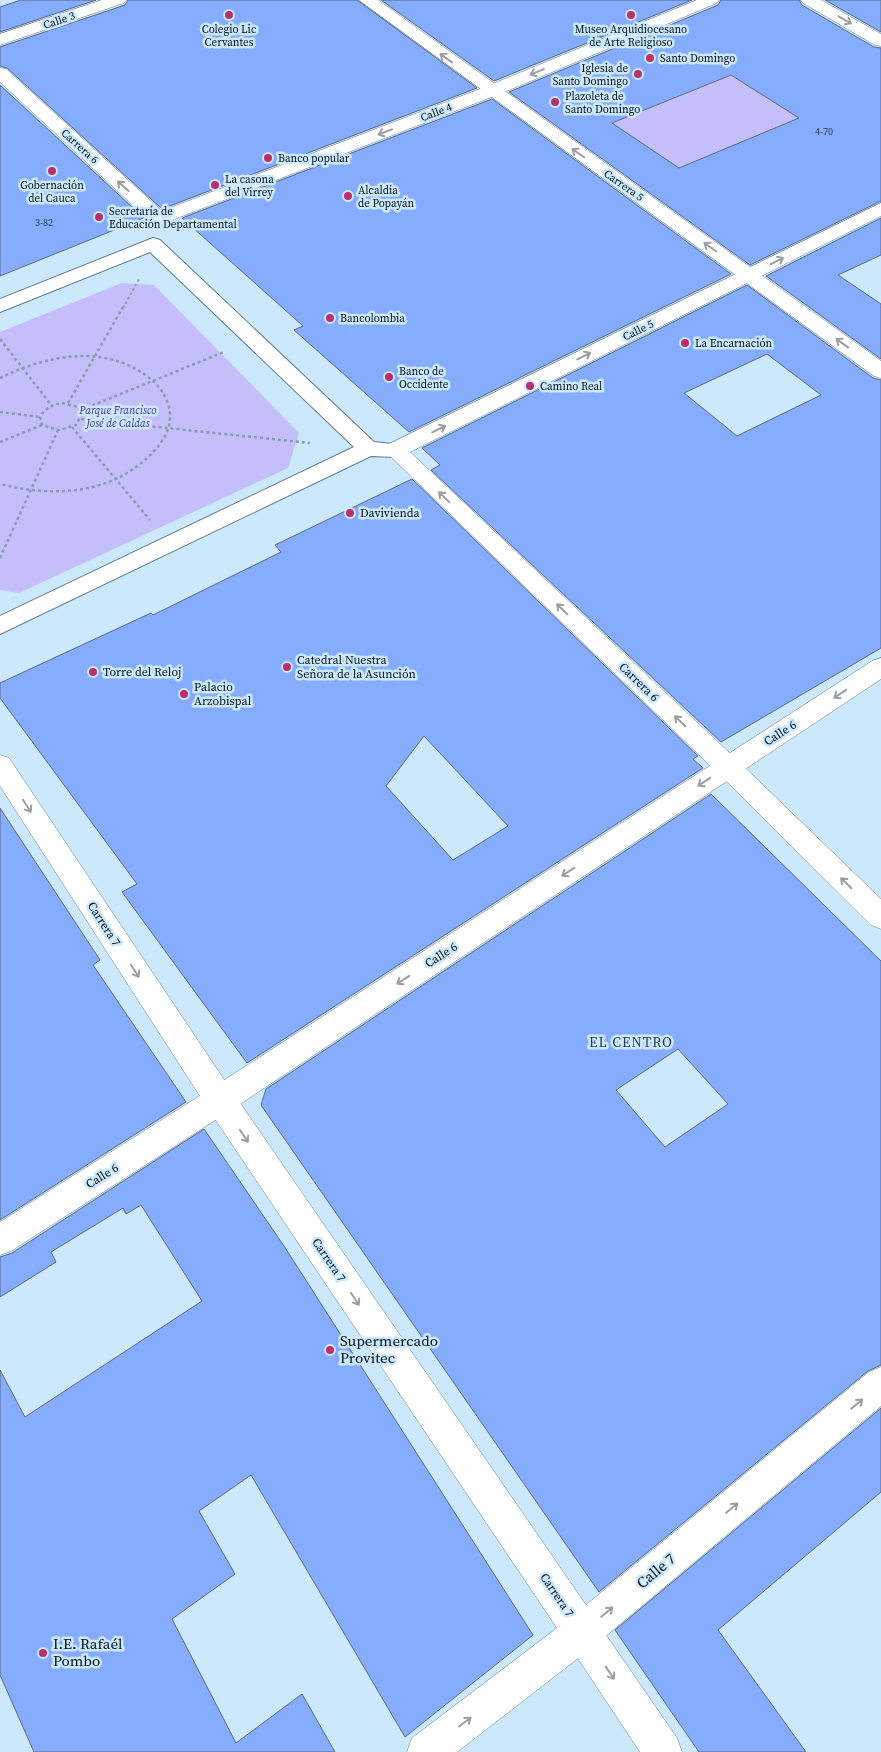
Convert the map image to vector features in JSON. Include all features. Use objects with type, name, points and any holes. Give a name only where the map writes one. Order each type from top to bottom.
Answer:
[{"type":"street","name":"Calle 3","points":[[0,40],[118,0]]},
{"type":"street","name":"Carrera 5","points":[[367,0],[881,372]]},
{"type":"street","name":"Calle 4","points":[[159,219],[492,91],[711,0]]},
{"type":"street","points":[[809,0],[881,41]]},
{"type":"street","name":"Carrera 6","points":[[0,73],[159,219]]},
{"type":"street","name":"Calle 5","points":[[395,450],[881,209]]},
{"type":"street","points":[[152,244],[159,219]]},
{"type":"street","points":[[0,306],[152,244]]},
{"type":"street","points":[[152,244],[368,449]]},
{"type":"street","points":[[0,626],[368,449],[395,450]]},
{"type":"street","name":"Carrera 6","points":[[395,450],[728,767],[881,917]]},
{"type":"street","name":"Calle 6","points":[[0,1240],[220,1100],[881,667]]},
{"type":"street","name":"Carrera 7","points":[[0,765],[220,1100],[663,1752]]},
{"type":"street","name":"Calle 7","points":[[426,1752],[582,1632],[881,1384]]},
{"type":"path","points":[[68,403],[97,356],[137,284],[152,244]]},
{"type":"path","points":[[0,339],[52,406]]},
{"type":"path","points":[[81,410],[253,340]]},
{"type":"path","points":[[0,378],[22,367],[47,360],[97,356],[131,366],[154,381],[165,394],[169,406],[170,419],[168,429],[160,445],[135,468],[115,479],[78,490],[56,493],[31,492],[0,484]]},
{"type":"path","points":[[42,425],[40,417],[45,410],[52,406],[68,403],[81,410]]},
{"type":"path","points":[[0,442],[42,425],[58,430],[72,427],[81,418],[81,410]]},
{"type":"path","points":[[0,412],[40,417]]},
{"type":"path","points":[[81,418],[168,429],[368,449]]},
{"type":"path","points":[[72,427],[170,544]]},
{"type":"path","points":[[0,558],[58,430]]},
{"type":"green space","points":[[731,75],[799,118],[679,168],[612,123]]},
{"type":"green space","name":"Parque Francisco José de Caldas","points":[[122,283],[154,285],[299,433],[288,468],[19,593],[0,590],[0,332]]},
{"type":"building","points":[[21,0],[96,0],[0,32],[0,7]]},
{"type":"building","points":[[128,0],[357,0],[477,88],[162,209],[7,68],[0,66],[0,47],[125,5]]},
{"type":"building","points":[[381,0],[692,0],[494,81]]},
{"type":"building","points":[[721,0],[799,0],[802,5],[874,47],[881,48],[881,201],[750,265],[509,92],[718,5]],"holes":[[[731,75],[799,118],[679,168],[612,123]]]},
{"type":"building","points":[[825,0],[881,0],[881,32]]},
{"type":"building","points":[[0,85],[144,218],[0,276]]},
{"type":"building","points":[[492,99],[731,274],[409,432],[294,330],[303,326],[182,218]]},
{"type":"building","points":[[881,218],[881,255],[838,275],[881,304],[881,359],[766,276]]},
{"type":"building","points":[[747,285],[873,378],[881,380],[881,648],[721,742],[431,470],[440,465],[422,448]],"holes":[[[767,354],[821,395],[737,436],[684,393]]]},
{"type":"building","points":[[412,479],[698,756],[693,759],[703,768],[247,1063],[122,892],[137,884],[0,698],[0,683],[151,613],[153,615],[281,552],[275,545]],"holes":[[[424,736],[508,826],[453,860],[386,786]]]},
{"type":"building","points":[[711,794],[881,961],[881,1365],[868,1371],[599,1592],[261,1105],[266,1089]],"holes":[[[678,1049],[728,1104],[665,1147],[616,1090]]]},
{"type":"building","points":[[0,808],[100,960],[93,965],[186,1102],[0,1220]]},
{"type":"building","points":[[204,1129],[284,1246],[533,1635],[405,1737],[251,1475],[199,1511],[235,1574],[172,1619],[236,1743],[302,1694],[335,1752],[34,1752],[0,1675],[0,1370],[25,1417],[202,1301],[141,1205],[126,1214],[123,1208],[51,1252],[56,1262],[0,1297],[0,1257],[12,1253]]},
{"type":"building","points":[[881,1408],[881,1492],[718,1630],[806,1752],[699,1752],[615,1630]]},
{"type":"place","name":"Colegio Lic Cervantes","points":[[229,15]]},
{"type":"place","name":"Museo Arquidiocesano de Arte Religioso","points":[[631,15]]},
{"type":"place","name":"Santo Domingo","points":[[650,58]]},
{"type":"place","name":"Iglesia de Santo Domingo","points":[[638,74]]},
{"type":"place","name":"Plazoleta de Santo Domingo","points":[[555,102]]},
{"type":"place","name":"Banco popular","points":[[268,158]]},
{"type":"place","name":"Gobernación del Cauca","points":[[52,171]]},
{"type":"place","name":"La casona del Virrey","points":[[215,185]]},
{"type":"place","name":"Alcaldia de Popayán","points":[[348,196]]},
{"type":"place","name":"Secretaría de Educación Departamental","points":[[99,217]]},
{"type":"place","name":"Bancolombia","points":[[330,318]]},
{"type":"place","name":"La Encarnación","points":[[685,343]]},
{"type":"place","name":"Banco de Occidente","points":[[389,377]]},
{"type":"place","name":"Camino Real","points":[[530,386]]},
{"type":"place","name":"Davivienda","points":[[350,513]]},
{"type":"place","name":"Catedral Nuestra Señora de la Asunción","points":[[287,667]]},
{"type":"place","name":"Torre del Reloj","points":[[93,672]]},
{"type":"place","name":"Palacio Arzobispal","points":[[184,694]]},
{"type":"place","name":"Supermercado Provitec","points":[[330,1350]]},
{"type":"place","name":"I.E. Rafaél Pombo","points":[[43,1653]]},
{"type":"district","name":"EL CENTRO","points":[[631,1042]]}]
